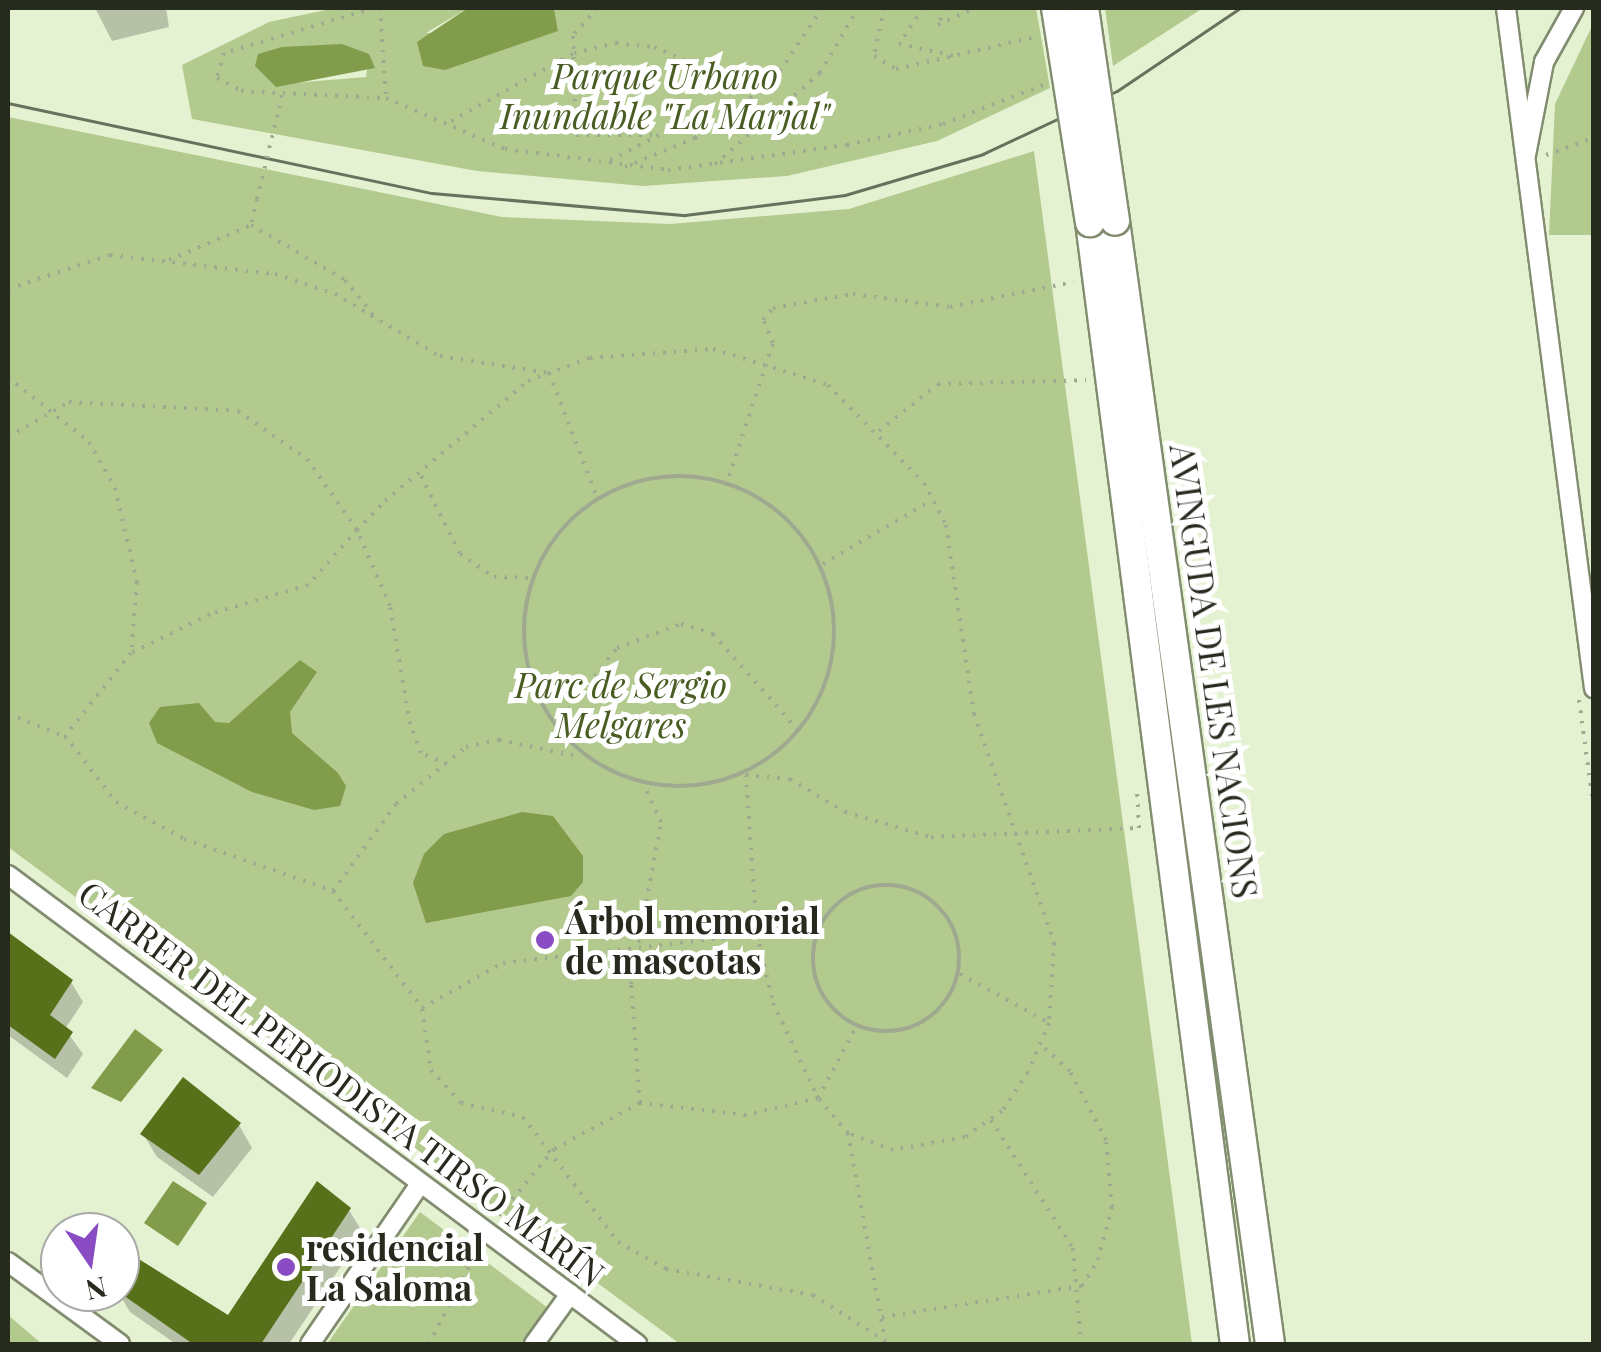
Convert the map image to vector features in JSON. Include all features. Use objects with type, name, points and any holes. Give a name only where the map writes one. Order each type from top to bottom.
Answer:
[{"type":"street","name":"AVINGUDA DE LES NACIONS","points":[[1084,8],[1102,222],[1235,1344]]},
{"type":"street","points":[[1506,8],[1523,170],[1594,688]]},
{"type":"street","points":[[1523,170],[1544,62],[1574,8]]},
{"type":"street","name":"AVINGUDA DE LES NACIONS","points":[[1044,13],[1102,222],[1270,1344]]},
{"type":"street","name":"CARRER DEL PERIODISTA TIRSO MARÍN","points":[[8,875],[637,1344]]},
{"type":"street","points":[[310,1344],[420,1184]]},
{"type":"street","points":[[8,1262],[120,1344]]},
{"type":"street","points":[[534,1344],[570,1294]]},
{"type":"path","points":[[386,98],[377,8],[276,31],[215,64],[216,78],[241,91],[386,98],[451,122],[505,149],[624,167],[714,165],[943,124],[1044,85],[1041,69]]},
{"type":"path","points":[[597,8],[577,26],[576,135],[659,135],[601,165]]},
{"type":"path","points":[[624,167],[696,138],[758,91],[822,8]]},
{"type":"path","points":[[714,165],[820,73],[858,8]]},
{"type":"path","points":[[884,8],[880,66],[960,56],[1035,37]]},
{"type":"path","points":[[923,8],[899,44],[960,56]]},
{"type":"path","points":[[945,8],[938,25],[974,8]]},
{"type":"path","points":[[1038,53],[1035,37],[1044,13]]},
{"type":"path","points":[[451,122],[574,53],[616,43],[654,47],[758,91]]},
{"type":"path","points":[[251,224],[282,92]]},
{"type":"path","points":[[1542,156],[1594,138]]},
{"type":"path","points":[[166,261],[251,224]]},
{"type":"path","points":[[251,224],[345,280],[381,325]]},
{"type":"path","points":[[8,289],[110,255],[166,261],[275,274],[335,294],[381,325],[440,356],[549,373],[650,350],[713,348],[828,385],[879,431],[924,483],[929,502],[946,526],[974,714],[1022,836],[1054,944],[1049,1023],[1040,1044],[991,1120],[965,1136],[892,1150],[848,1133],[818,1098],[773,1003],[757,934],[746,775]]},
{"type":"path","points":[[726,486],[774,343],[763,320],[799,298],[950,306],[1073,282]]},
{"type":"path","points":[[65,736],[131,653],[210,614],[308,585],[357,530],[421,476],[446,444],[549,373]]},
{"type":"path","points":[[549,373],[596,494]]},
{"type":"path","points":[[8,378],[89,442],[115,488],[137,582],[131,653]]},
{"type":"path","points":[[879,431],[938,384],[1087,380]]},
{"type":"path","points":[[8,436],[69,402],[238,411],[307,458],[357,530],[390,606],[410,724],[422,752],[447,764]]},
{"type":"path","points":[[581,756],[556,727],[523,620],[533,578],[596,494],[682,474],[745,488],[791,522],[823,564],[835,633],[820,695],[797,729],[746,775]]},
{"type":"path","points":[[421,476],[460,554],[494,577],[533,578]]},
{"type":"path","points":[[823,564],[929,502]]},
{"type":"path","points":[[556,727],[616,648],[681,624],[713,634],[797,729]]},
{"type":"path","points":[[8,714],[65,736],[116,802],[184,839],[333,891],[422,1008],[432,1070],[460,1102],[523,1117],[554,1149],[618,1242],[666,1269],[813,1295],[884,1335],[890,1344]]},
{"type":"path","points":[[333,891],[396,804],[447,764],[499,740],[581,756],[644,784],[679,789],[746,775],[790,779],[846,812],[930,837],[1139,828]]},
{"type":"path","points":[[640,1102],[630,1016],[661,822],[644,784]]},
{"type":"path","points":[[866,886],[905,889],[934,903],[949,926],[960,974],[956,992],[915,1025],[882,1034],[856,1027],[821,985],[816,928],[835,900],[866,886]]},
{"type":"path","points":[[422,1008],[503,963],[608,946],[642,951],[816,928]]},
{"type":"path","points":[[960,974],[1049,1023]]},
{"type":"path","points":[[429,1344],[488,1234],[554,1149],[640,1102],[746,1114],[818,1098],[856,1027]]},
{"type":"path","points":[[1040,1044],[1070,1072],[1109,1159],[1107,1232],[1082,1286]]},
{"type":"path","points":[[991,1120],[1052,1207],[1082,1286],[1081,1344]]},
{"type":"path","points":[[848,1133],[884,1335]]},
{"type":"path","points":[[882,1316],[1082,1286]]},
{"type":"green space","name":"Parque Urbano Inundable \"La Marjal\"","points":[[335,8],[468,8],[426,33],[558,31],[554,8],[1036,8],[1050,88],[937,141],[787,176],[643,186],[477,171],[192,119],[182,65],[269,22]],"holes":[[[369,54],[366,77],[292,83]]]},
{"type":"green space","points":[[1105,8],[1203,8],[1113,66]]},
{"type":"green space","points":[[1593,24],[1593,235],[1549,235],[1555,104]]},
{"type":"green space","name":"Parc de Sergio Melgares","points":[[8,117],[502,217],[670,224],[849,209],[1034,151],[1192,1344],[680,1344],[8,847]]},
{"type":"green space","points":[[420,1212],[548,1308],[523,1344],[327,1344]]},
{"type":"green space","points":[[8,1315],[42,1344],[8,1344]]},
{"type":"shaded area","points":[[468,8],[554,8],[558,31],[445,70],[423,66],[417,42]]},
{"type":"shaded area","points":[[342,44],[369,54],[375,68],[276,87],[255,66],[258,54],[282,47]]},
{"type":"shaded area","points":[[300,660],[317,672],[290,712],[292,733],[338,773],[346,786],[340,806],[314,810],[252,792],[157,743],[149,723],[160,707],[199,703],[215,722],[229,723]]},
{"type":"shaded area","points":[[522,812],[553,816],[583,856],[583,882],[571,896],[426,923],[413,883],[424,854],[444,834]]},
{"type":"shaded area","points":[[135,1029],[163,1050],[121,1102],[91,1088]]},
{"type":"shaded area","points":[[173,1181],[207,1203],[178,1246],[144,1223]]},
{"type":"building","points":[[8,932],[73,980],[50,1015],[73,1032],[55,1059],[8,1025]]},
{"type":"building","points":[[183,1077],[241,1123],[199,1175],[140,1134]]},
{"type":"building","name":"residencial La Saloma","points":[[317,1181],[351,1208],[261,1344],[193,1344],[140,1307],[140,1260],[228,1315]]},
{"type":"tram line","points":[[8,103],[432,193],[685,215],[845,195],[983,154],[1117,91],[1240,8]]},
{"type":"place","name":"Árbol memorial de mascotas","points":[[545,940]]},
{"type":"place","name":"residencial La Saloma","points":[[286,1267]]}]
